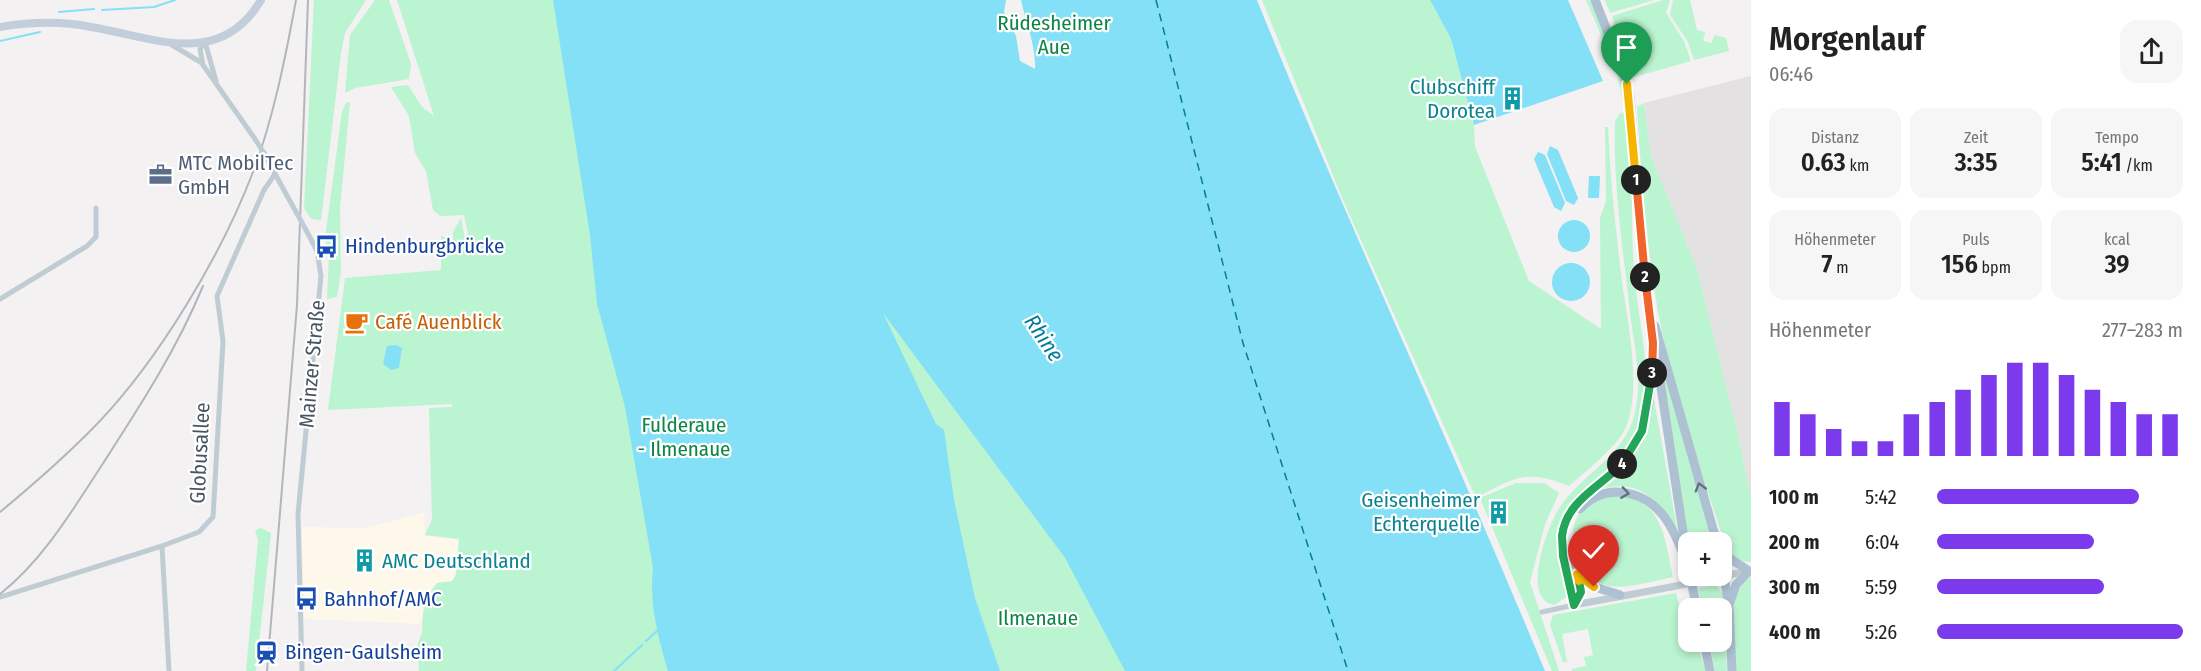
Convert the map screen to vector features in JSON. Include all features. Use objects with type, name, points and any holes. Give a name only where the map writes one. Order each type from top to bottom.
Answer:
[{"type":"main road","points":[[0,27],[30,23],[69,24],[172,45],[205,42],[238,26],[261,0]]},
{"type":"main road","points":[[1595,0],[1623,71],[1630,96],[1646,289],[1683,532]]},
{"type":"main road","points":[[1646,289],[1714,532]]},
{"type":"main road","points":[[1574,605],[1561,546],[1564,524],[1577,502],[1616,470],[1637,443],[1648,404],[1653,343]]},
{"type":"main road","points":[[1574,605],[1581,592],[1566,546],[1569,526],[1587,502],[1616,492],[1636,495],[1662,514],[1678,542]]},
{"type":"main road","points":[[1732,559],[1750,571],[1736,585],[1732,598]]},
{"type":"main road","points":[[1577,574],[1594,587],[1620,595]]},
{"type":"main road","points":[[1706,652],[1710,671]]},
{"type":"main road","points":[[1731,652],[1732,671]]},
{"type":"street","points":[[203,65],[200,49],[205,42]]},
{"type":"street","name":"Mainzer Straße","points":[[205,42],[218,85]]},
{"type":"street","points":[[172,45],[203,65]]},
{"type":"street","name":"Mainzer Straße","points":[[203,65],[264,153],[317,251],[321,276],[298,514],[302,671]]},
{"type":"street","name":"Globusallee","points":[[0,597],[162,546],[199,532],[213,517],[223,341],[218,296],[264,190],[275,174]]},
{"type":"street","points":[[0,299],[87,246],[96,237],[96,208]]},
{"type":"street","points":[[162,546],[170,671]]},
{"type":"street","points":[[1732,575],[1750,571]]},
{"type":"street","points":[[1542,612],[1620,595],[1678,586]]},
{"type":"shaded area","points":[[1751,76],[1751,499],[1738,434],[1697,269],[1651,156],[1644,103]]},
{"type":"shaded area","points":[[424,512],[425,536],[459,540],[454,582],[434,584],[420,624],[304,619],[302,527],[366,528]]},
{"type":"green space","points":[[314,0],[366,0],[345,33],[321,220],[311,219],[304,208]]},
{"type":"green space","points":[[375,0],[389,0],[411,64],[409,79],[355,88],[345,93],[350,35]]},
{"type":"green space","name":"Fulderaue - Ilmenaue","points":[[397,0],[669,0],[883,312],[1065,558],[1132,671],[419,671],[417,646],[422,633],[423,612],[428,595],[437,583],[452,581],[456,575],[459,539],[425,535],[432,520],[429,408],[452,407],[452,404],[328,410],[345,278],[441,270],[441,236],[453,240],[453,232],[461,218],[465,239],[468,234],[464,215],[440,216],[433,210],[426,171],[415,153],[409,116],[391,87],[408,85],[422,107],[434,116]]},
{"type":"green space","points":[[1262,0],[1430,0],[1451,39],[1474,125],[1475,147],[1529,281],[1601,329],[1600,218],[1606,201],[1605,127],[1608,127],[1615,218],[1632,351],[1631,410],[1626,427],[1616,443],[1569,486],[1542,478],[1521,478],[1511,480],[1476,498],[1343,200]]},
{"type":"green space","points":[[1586,0],[1590,0],[1605,35],[1624,94],[1630,138],[1634,272],[1644,351],[1646,391],[1638,430],[1630,446],[1580,494],[1569,507],[1561,522],[1558,546],[1567,589],[1566,597],[1555,605],[1545,601],[1539,591],[1538,578],[1543,547],[1553,519],[1567,498],[1619,446],[1633,420],[1638,393],[1637,366],[1617,193],[1615,122],[1619,114],[1625,112],[1617,73]]},
{"type":"green space","points":[[1605,0],[1654,0],[1610,13]]},
{"type":"green space","points":[[1663,0],[1670,0],[1666,13],[1684,41],[1691,61],[1631,78],[1612,16]]},
{"type":"green space","points":[[1673,0],[1690,0],[1697,30],[1705,32],[1703,41],[1712,43],[1714,35],[1726,38],[1729,51],[1694,60],[1688,42],[1670,15]]},
{"type":"green space","points":[[350,102],[340,208],[341,272],[337,297],[327,299],[329,256],[325,238],[342,112],[346,103]]},
{"type":"green space","points":[[1644,103],[1651,156],[1697,269],[1738,434],[1751,499],[1751,562],[1734,556],[1732,554],[1732,532],[1721,532],[1687,428],[1670,367],[1653,281],[1642,182],[1637,107]]},
{"type":"green space","points":[[1658,350],[1711,532],[1687,532]]},
{"type":"green space","points":[[1653,393],[1678,534],[1664,512],[1648,495],[1628,487],[1615,486],[1601,489],[1632,457]]},
{"type":"green space","points":[[1516,483],[1544,483],[1559,493],[1545,524],[1530,582],[1559,671],[1552,671],[1480,498]]},
{"type":"green space","points":[[1616,495],[1632,498],[1644,504],[1653,513],[1664,536],[1673,577],[1633,586],[1617,587],[1596,581],[1585,572],[1573,548],[1576,521],[1583,509],[1594,500]]},
{"type":"green space","points":[[261,528],[271,533],[256,671],[246,671],[258,540],[255,530]]},
{"type":"green space","points":[[1751,577],[1751,671],[1736,671],[1732,620],[1733,608],[1742,586]]},
{"type":"green space","points":[[1717,586],[1723,598],[1700,598],[1698,588]]},
{"type":"green space","points":[[1676,593],[1678,652],[1699,652],[1706,671],[1572,671],[1572,669],[1586,666],[1584,657],[1593,655],[1588,629],[1562,634],[1567,662],[1563,662],[1550,625],[1553,615]]},
{"type":"green space","points":[[1711,652],[1726,652],[1727,671],[1715,671]]},
{"type":"water","name":"Rhine","points":[[553,0],[1006,0],[1004,12],[1016,36],[1020,61],[1035,69],[1032,43],[1021,0],[1257,0],[1327,168],[1545,671],[1125,671],[1065,558],[883,313],[936,424],[944,430],[954,500],[975,598],[1000,671],[668,671],[655,620],[652,594],[653,568],[625,407],[597,304],[590,235]]},
{"type":"water","points":[[1430,0],[1568,0],[1603,81],[1474,125],[1451,39]]},
{"type":"water","points":[[1550,146],[1558,150],[1578,198],[1574,205],[1566,201],[1547,154]]},
{"type":"water","points":[[1538,152],[1545,155],[1565,203],[1561,211],[1554,207],[1534,159]]},
{"type":"water","points":[[1589,176],[1600,176],[1599,198],[1588,198]]},
{"type":"water","points":[[1574,220],[1585,225],[1590,236],[1585,247],[1574,252],[1563,247],[1558,236],[1563,225]]},
{"type":"water","points":[[1571,263],[1584,269],[1590,282],[1584,295],[1571,301],[1558,295],[1552,282],[1558,269]]},
{"type":"water","points":[[396,345],[402,348],[399,368],[391,370],[383,364],[387,346]]},
{"type":"waterway","points":[[102,10],[154,7],[175,0]]},
{"type":"waterway","points":[[59,12],[94,9]]},
{"type":"waterway","points":[[0,41],[40,32]]},
{"type":"waterway","points":[[646,641],[657,631]]},
{"type":"waterway","points":[[614,671],[642,645]]},
{"type":"ferry route","points":[[1156,0],[1243,343],[1348,671]]},
{"type":"railway","points":[[0,512],[74,446],[121,397],[165,338],[206,271],[240,204],[267,131],[296,0]]},
{"type":"railway","points":[[267,671],[297,305],[308,0]]},
{"type":"railway","points":[[0,594],[30,566],[56,534],[79,500],[157,378],[203,286]]},
{"type":"place","name":"Clubschiff Dorotea","points":[[1513,99]]},
{"type":"place","name":"MTC MobilTec GmbH","points":[[160,175]]},
{"type":"place","name":"Hindenburgbrücke","points":[[327,246]]},
{"type":"place","name":"Café Auenblick","points":[[357,322]]},
{"type":"place","name":"Geisenheimer Echterquelle","points":[[1498,512]]},
{"type":"place","name":"AMC Deutschland","points":[[364,561]]},
{"type":"place","name":"Bahnhof/AMC","points":[[306,599]]},
{"type":"place","name":"Bingen-Gaulsheim","points":[[267,652]]},
{"type":"route","points":[[1594,587],[1577,574],[1581,592],[1574,605],[1561,546],[1564,524],[1577,502],[1616,470],[1632,452],[1646,419],[1652,369],[1653,343],[1641,242],[1632,113],[1627,84]]},
{"type":"park label","name":"Rüdesheimer Aue","points":[[1054,35]]},
{"type":"park label","name":"Ilmenaue","points":[[1038,618]]}]
